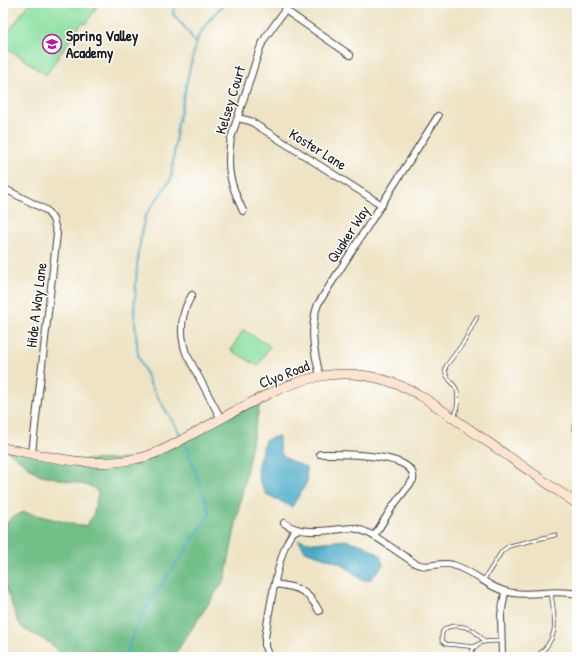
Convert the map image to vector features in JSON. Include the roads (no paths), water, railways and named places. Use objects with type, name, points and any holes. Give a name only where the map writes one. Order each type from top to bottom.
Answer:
[{"type":"street","name":"Kelsey Court","points":[[243,211],[234,190],[228,169],[231,138],[260,48],[290,3]]},
{"type":"street","points":[[284,10],[350,56]]},
{"type":"street","name":"Quaker Way","points":[[320,376],[312,329],[314,314],[322,297],[438,116]]},
{"type":"street","name":"Koster Lane","points":[[238,118],[250,121],[382,205]]},
{"type":"street","name":"Hide A Way Lane","points":[[3,188],[46,210],[53,218],[57,234],[32,453]]},
{"type":"street","points":[[192,295],[187,302],[183,317],[182,334],[184,345],[186,353],[221,419]]},
{"type":"street","name":"Clyo Road","points":[[3,448],[74,460],[107,463],[136,459],[169,447],[276,390],[308,378],[348,374],[362,375],[384,379],[412,390],[577,504]]},
{"type":"street","points":[[320,454],[378,456],[400,463],[411,471],[414,477],[413,480],[393,506],[374,536]]},
{"type":"street","points":[[284,523],[297,530],[320,531],[353,528],[374,536],[415,564],[426,566],[447,563],[455,565],[506,592],[526,594],[566,592],[577,594]]},
{"type":"street","points":[[269,657],[265,647],[265,638],[275,584],[282,555],[290,534],[297,530]]},
{"type":"street","points":[[275,584],[297,588],[303,591],[313,600],[319,611]]},
{"type":"street","points":[[502,657],[501,615],[506,592]]},
{"type":"lane","points":[[454,419],[457,408],[458,393],[446,376],[446,366],[464,342],[477,317]]},
{"type":"lane","points":[[577,422],[574,428],[577,430]]},
{"type":"lane","points":[[483,581],[502,551],[510,546],[555,535]]},
{"type":"lane","points":[[536,657],[552,639],[555,630],[551,592]]},
{"type":"lane","points":[[476,646],[446,644],[442,641],[444,630],[449,627],[464,627],[474,631],[484,641]]},
{"type":"lane","points":[[471,657],[471,653],[476,646],[484,641],[502,641]]},
{"type":"water","points":[[279,436],[279,444],[282,455],[285,458],[306,468],[307,482],[292,507],[266,494],[260,482],[257,468],[265,440]]},
{"type":"water","points":[[298,540],[315,543],[345,540],[363,545],[380,555],[383,565],[370,580],[361,580],[340,563],[305,551]]},
{"type":"waterway","points":[[175,3],[173,14],[187,30],[196,44]]},
{"type":"waterway","points":[[182,437],[150,384],[138,355],[134,311],[138,254],[145,216],[171,179],[177,128],[198,37],[210,19],[225,3]]},
{"type":"waterway","points":[[126,657],[133,635],[144,613],[210,513],[184,441]]},
{"type":"place","name":"Spring Valley Academy","points":[[52,44]]}]
